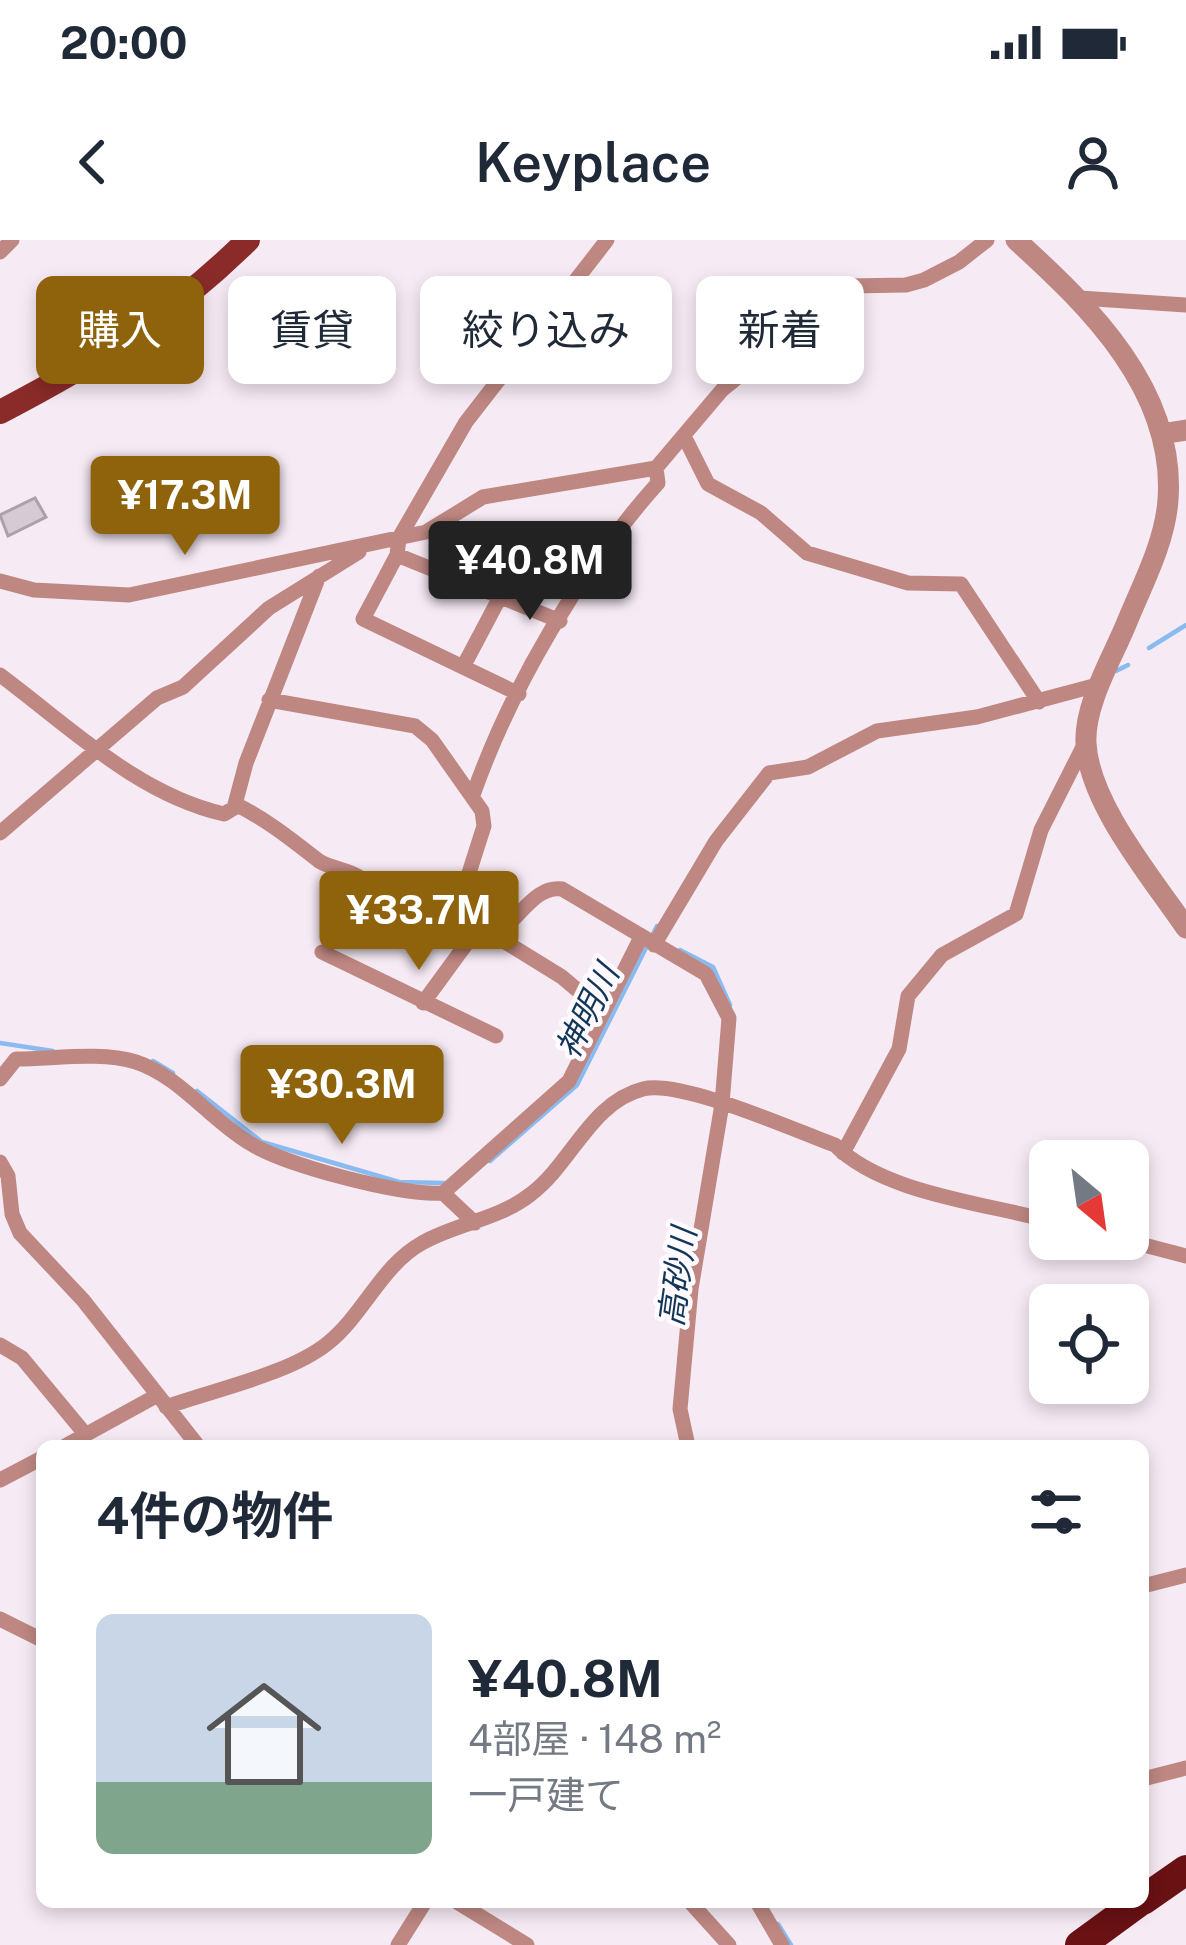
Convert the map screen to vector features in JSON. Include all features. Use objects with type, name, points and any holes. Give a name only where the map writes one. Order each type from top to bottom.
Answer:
[{"type":"highway","points":[[1149,1895],[1186,1870]]},
{"type":"highway","points":[[1080,1945],[1131,1908]]},
{"type":"main road","points":[[0,412],[150,326],[191,295],[248,240]]},
{"type":"street","points":[[0,252],[12,240]]},
{"type":"street","points":[[519,694],[363,619],[466,422],[607,240]]},
{"type":"street","points":[[0,581],[34,590],[129,595],[367,548],[398,547],[483,497],[656,469],[722,390],[849,286],[924,280],[987,240]]},
{"type":"street","points":[[843,1153],[898,1049],[908,995],[942,955],[1016,914],[1041,830],[1086,741],[1101,684],[1155,555],[1168,503],[1161,434],[1116,341],[1080,298],[1016,240]]},
{"type":"street","points":[[1080,298],[1186,305]]},
{"type":"street","points":[[1161,434],[1186,430]]},
{"type":"street","points":[[684,436],[708,484],[761,513],[806,554],[908,583],[961,584],[1040,702]]},
{"type":"street","points":[[473,795],[499,729],[606,541],[658,483],[656,469]]},
{"type":"street","points":[[398,547],[560,621]]},
{"type":"street","points":[[0,833],[158,698],[183,687],[269,608],[367,548]]},
{"type":"street","points":[[0,675],[96,749],[195,808],[224,814],[235,804],[269,700],[319,576]]},
{"type":"street","points":[[463,667],[500,597]]},
{"type":"street","points":[[443,1192],[569,1082],[602,1011],[716,841],[769,773],[808,767],[878,730],[977,717],[1101,684]]},
{"type":"street","points":[[269,700],[415,726],[473,795],[484,826],[462,895],[464,933],[422,1003]]},
{"type":"street","points":[[1086,741],[1108,810],[1186,928]]},
{"type":"street","points":[[235,804],[272,822],[294,845],[321,862],[362,880],[376,899],[464,933],[494,935],[562,976],[602,1011]]},
{"type":"street","points":[[494,935],[553,888],[579,898],[706,974],[728,1018],[722,1104],[691,1289],[680,1409],[687,1440]]},
{"type":"street","points":[[322,952],[496,1036]]},
{"type":"street","points":[[0,1078],[16,1059],[122,1058],[155,1071],[251,1145],[387,1187],[443,1192],[475,1223]]},
{"type":"street","points":[[76,1440],[161,1401],[292,1362],[329,1343],[404,1256],[422,1243],[475,1223],[532,1193],[606,1108],[624,1096],[662,1086],[835,1145],[889,1180],[1029,1216]]},
{"type":"street","points":[[0,1162],[8,1176],[12,1214],[20,1233],[83,1300],[193,1440]]},
{"type":"street","points":[[1149,1246],[1186,1256]]},
{"type":"street","points":[[0,1345],[22,1358],[86,1435]]},
{"type":"street","points":[[0,1480],[36,1461]]},
{"type":"street","points":[[1149,1584],[1186,1575]]},
{"type":"street","points":[[0,1618],[36,1637]]},
{"type":"street","points":[[1149,1777],[1186,1768]]},
{"type":"street","points":[[398,1945],[421,1908]]},
{"type":"street","points":[[467,1908],[527,1945]]},
{"type":"street","points":[[695,1908],[724,1944]]},
{"type":"street","points":[[760,1908],[782,1945]]},
{"type":"building","points":[[35,498],[46,517],[8,536],[0,515]]},
{"type":"waterway","name":"神明川","points":[[1149,648],[1186,625]]},
{"type":"waterway","name":"神明川","points":[[1116,671],[1128,665]]},
{"type":"waterway","name":"神明川","points":[[490,1161],[577,1085],[657,926]]},
{"type":"waterway","name":"高砂川","points":[[680,950],[713,967],[730,1005]]},
{"type":"waterway","name":"神明川","points":[[0,1043],[53,1051]]},
{"type":"waterway","name":"神明川","points":[[153,1061],[173,1073]]},
{"type":"waterway","name":"神明川","points":[[197,1091],[262,1142],[399,1182],[444,1183]]},
{"type":"waterway","name":"高砂川","points":[[778,1924],[791,1945]]}]
